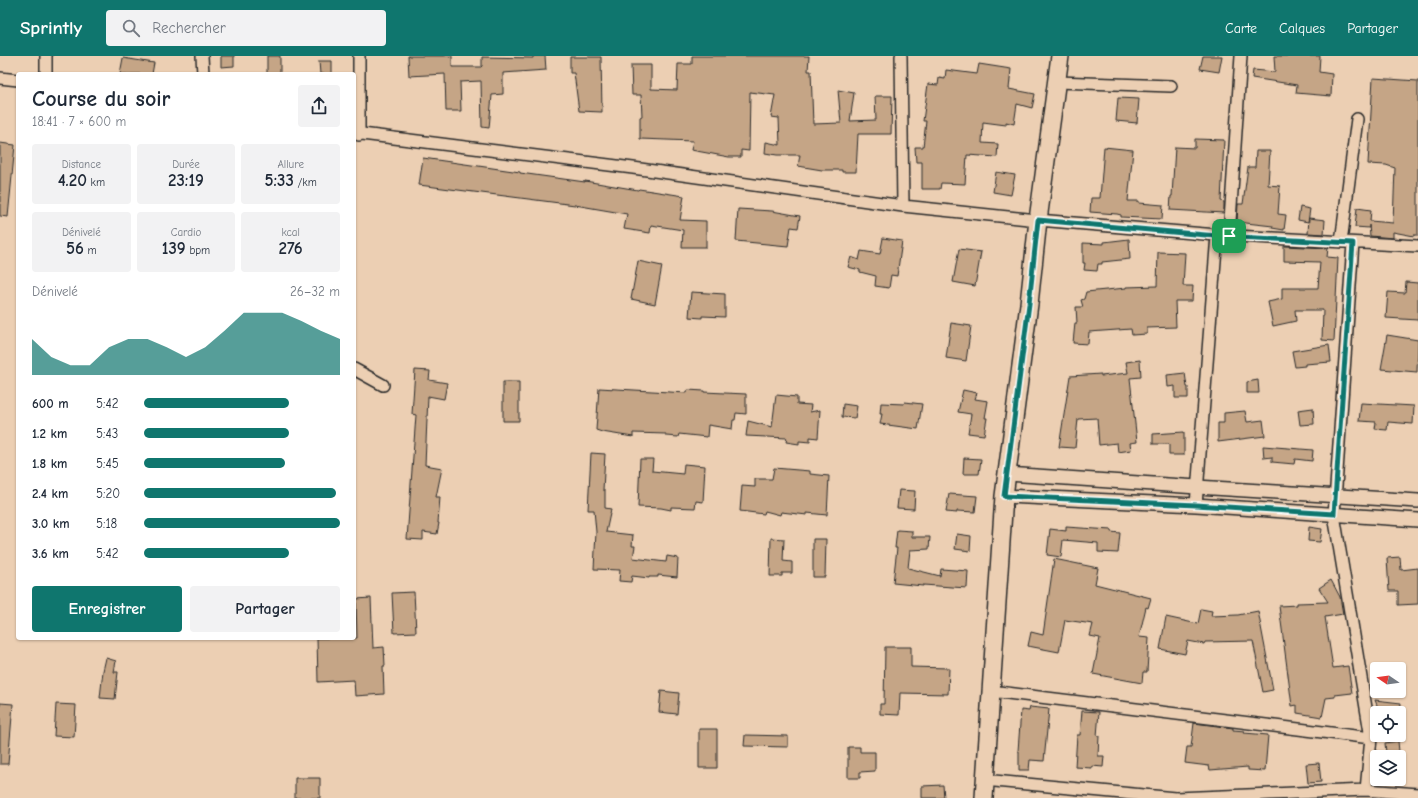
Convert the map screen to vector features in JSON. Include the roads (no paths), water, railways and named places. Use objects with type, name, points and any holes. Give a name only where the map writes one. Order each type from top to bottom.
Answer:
[{"type":"main road","points":[[984,798],[1004,496],[1060,56]]},
{"type":"street","points":[[46,56],[46,72]]},
{"type":"street","points":[[202,56],[203,72]]},
{"type":"street","points":[[359,56],[357,134],[633,168],[903,206],[1217,236],[1418,246]]},
{"type":"street","points":[[901,56],[903,206]]},
{"type":"street","points":[[1229,236],[1240,56]]},
{"type":"street","points":[[0,78],[16,80]]},
{"type":"street","points":[[1056,82],[1171,86]]},
{"type":"street","points":[[1341,242],[1357,119]]},
{"type":"street","points":[[1196,505],[1217,236]]},
{"type":"street","points":[[1353,243],[1334,514],[1370,732]]},
{"type":"street","points":[[356,370],[383,385]]},
{"type":"street","points":[[1008,474],[1418,501]]},
{"type":"street","points":[[1004,496],[1196,505],[1418,520]]},
{"type":"street","points":[[991,691],[1370,738]]},
{"type":"street","points":[[1366,790],[1371,742]]},
{"type":"street","points":[[984,780],[1175,798],[1366,790],[1418,794]]}]
